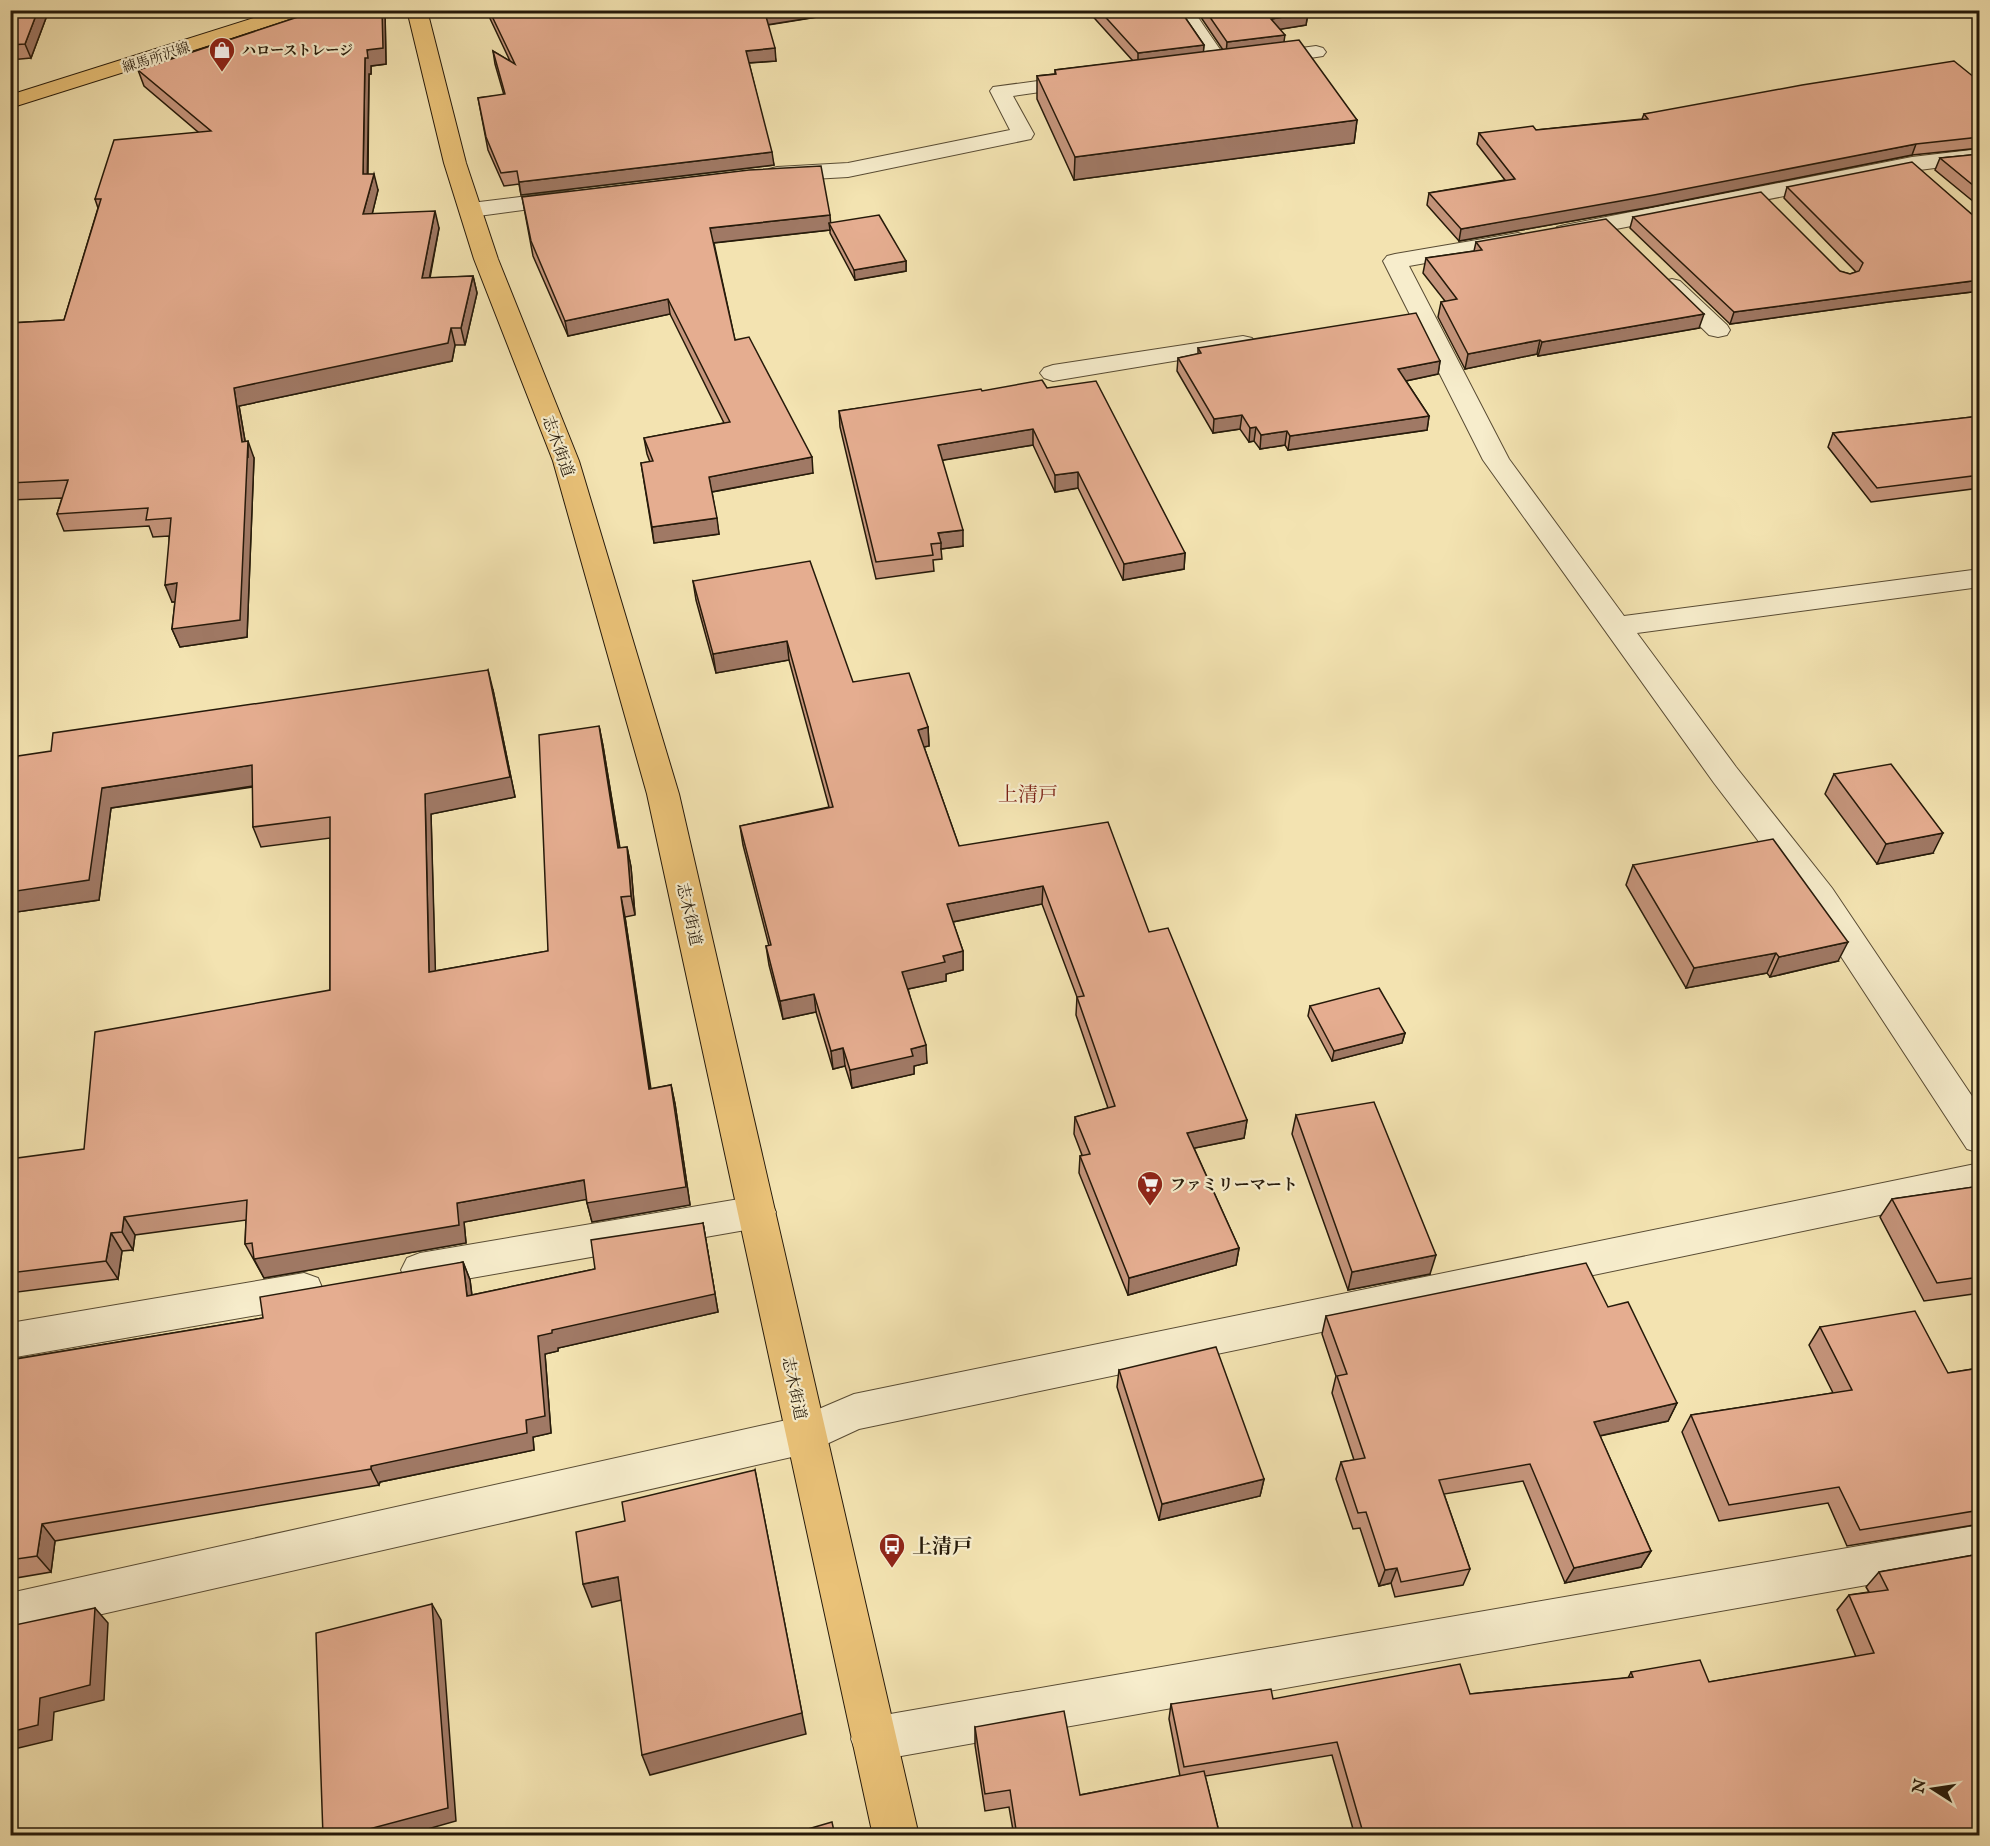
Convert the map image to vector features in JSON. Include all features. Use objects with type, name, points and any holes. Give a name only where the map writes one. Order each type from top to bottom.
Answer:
[{"type":"main road","name":"練馬所沢線","points":[[10,102],[301,10]]},
{"type":"main road","name":"志木街道","points":[[417,10],[455,163],[486,259],[566,461],[663,794],[896,1836]]},
{"type":"street","points":[[1183,10],[1220,64]]},
{"type":"street","points":[[1197,67],[1316,52]]},
{"type":"street","points":[[761,176],[848,170],[1023,134],[1000,91],[1105,78]]},
{"type":"street","points":[[1980,154],[1912,164],[1770,202],[1616,232],[1395,261],[1411,317],[1497,460],[1725,775],[1820,897],[1980,1138]]},
{"type":"street","points":[[1912,164],[1937,186]]},
{"type":"street","points":[[471,210],[589,196]]},
{"type":"street","points":[[1659,273],[1718,330]]},
{"type":"street","points":[[1053,373],[1261,341]]},
{"type":"street","points":[[1617,626],[1980,578]]},
{"type":"street","points":[[10,1614],[806,1435],[854,1412],[1980,1178]]},
{"type":"street","points":[[384,1277],[757,1212]]},
{"type":"street","points":[[10,1341],[337,1285]]},
{"type":"street","points":[[873,1739],[1980,1545]]},
{"type":"building","points":[[10,10],[38,10],[25,44],[10,45]]},
{"type":"building","points":[[319,10],[382,10],[383,48],[367,50],[368,58],[365,58],[363,174],[374,174],[363,214],[435,211],[422,278],[473,276],[461,328],[451,328],[448,343],[234,388],[242,442],[248,441],[240,620],[172,629],[177,583],[165,585],[171,518],[146,520],[148,508],[57,514],[68,480],[10,483],[10,323],[64,320],[101,199],[95,199],[114,140],[211,131],[138,70]]},
{"type":"building","points":[[489,10],[779,10],[765,13],[775,48],[746,51],[772,152],[519,182],[517,171],[501,173],[486,137],[478,98],[505,94],[493,51],[515,64]]},
{"type":"building","points":[[1099,10],[1180,10],[1204,45],[1138,53]]},
{"type":"building","points":[[1205,10],[1306,10],[1308,13],[1271,19],[1285,35],[1227,42]]},
{"type":"building","points":[[1299,40],[1357,120],[1075,157],[1037,76],[1056,74],[1055,70]]},
{"type":"building","points":[[1954,61],[1980,82],[1980,137],[1916,144],[1654,195],[1461,229],[1429,193],[1515,179],[1479,133],[1533,126],[1536,130],[1648,119],[1644,114],[1802,85]]},
{"type":"building","points":[[1980,154],[1980,191],[1940,158]]},
{"type":"building","points":[[1912,162],[1975,217],[1980,218],[1980,280],[1734,312],[1633,217],[1761,192],[1840,271],[1850,274],[1859,271],[1863,263],[1787,187]]},
{"type":"building","points":[[821,166],[830,215],[710,228],[735,340],[749,337],[812,457],[709,477],[717,518],[652,527],[641,463],[653,461],[644,438],[730,422],[668,299],[565,321],[531,241],[522,197],[749,170]]},
{"type":"building","points":[[879,215],[906,261],[854,270],[829,223]]},
{"type":"building","points":[[1606,219],[1704,314],[1468,354],[1441,302],[1457,299],[1426,258],[1482,250],[1476,242]]},
{"type":"building","points":[[1416,313],[1440,361],[1398,369],[1429,416],[1290,436],[1287,431],[1261,435],[1256,427],[1250,428],[1242,415],[1214,419],[1178,358],[1201,353],[1198,348]]},
{"type":"building","points":[[1042,380],[1047,388],[1096,381],[1185,553],[1124,564],[1078,472],[1055,475],[1033,429],[938,445],[963,530],[938,533],[941,543],[931,544],[933,555],[876,562],[839,411],[981,389],[982,391]]},
{"type":"building","points":[[1980,416],[1980,475],[1877,488],[1833,433]]},
{"type":"building","points":[[810,561],[853,682],[909,673],[928,727],[918,730],[959,846],[1108,822],[1149,932],[1168,928],[1247,1120],[1187,1133],[1239,1248],[1129,1278],[1080,1156],[1090,1154],[1075,1117],[1115,1106],[1077,997],[1084,996],[1043,886],[947,904],[963,951],[943,956],[945,962],[902,972],[926,1045],[911,1049],[913,1056],[850,1070],[843,1048],[831,1051],[814,994],[780,1001],[766,946],[771,945],[740,826],[833,807],[787,641],[713,654],[693,581]]},
{"type":"building","points":[[488,670],[510,777],[425,794],[429,972],[548,951],[539,735],[599,726],[618,848],[627,847],[631,896],[621,897],[649,1089],[671,1085],[686,1187],[587,1203],[584,1180],[457,1203],[459,1225],[254,1259],[252,1243],[245,1244],[247,1200],[124,1217],[122,1232],[111,1233],[106,1261],[10,1273],[10,1159],[84,1149],[95,1032],[330,990],[330,817],[253,827],[252,765],[102,788],[89,880],[10,892],[10,799],[18,756],[51,751],[53,733]]},
{"type":"building","points":[[1891,764],[1943,833],[1886,844],[1834,774]]},
{"type":"building","points":[[1773,839],[1848,942],[1779,957],[1776,953],[1694,968],[1633,865]]},
{"type":"building","points":[[1379,988],[1405,1033],[1334,1051],[1310,1006]]},
{"type":"building","points":[[1374,1102],[1436,1255],[1352,1272],[1296,1115]]},
{"type":"building","points":[[1980,1186],[1980,1277],[1937,1283],[1892,1199]]},
{"type":"building","points":[[703,1223],[715,1294],[552,1330],[552,1333],[538,1336],[545,1416],[526,1420],[527,1433],[371,1466],[371,1469],[42,1524],[37,1556],[10,1560],[10,1360],[263,1318],[260,1297],[463,1262],[467,1296],[595,1269],[591,1240]]},
{"type":"building","points":[[1586,1263],[1608,1307],[1628,1302],[1677,1403],[1594,1422],[1651,1551],[1574,1568],[1530,1464],[1439,1480],[1470,1569],[1401,1582],[1397,1568],[1385,1570],[1366,1512],[1358,1513],[1341,1462],[1365,1458],[1337,1376],[1347,1374],[1326,1316]]},
{"type":"building","points":[[1915,1311],[1948,1373],[1980,1368],[1980,1510],[1860,1530],[1839,1487],[1729,1505],[1691,1415],[1852,1390],[1820,1327]]},
{"type":"building","points":[[1216,1347],[1264,1479],[1162,1504],[1119,1370]]},
{"type":"building","points":[[755,1470],[802,1713],[642,1755],[618,1577],[583,1584],[576,1532],[625,1521],[622,1502]]},
{"type":"building","points":[[1980,1554],[1980,1836],[1364,1836],[1337,1742],[1184,1767],[1171,1704],[1271,1689],[1273,1699],[1460,1664],[1470,1694],[1633,1677],[1631,1672],[1700,1660],[1709,1682],[1874,1653],[1849,1595],[1888,1590],[1879,1572]]},
{"type":"building","points":[[432,1604],[448,1808],[343,1836],[323,1836],[316,1633]]},
{"type":"building","points":[[95,1608],[90,1685],[40,1698],[38,1725],[10,1732],[10,1626]]},
{"type":"building","points":[[1064,1711],[1080,1795],[1204,1771],[1220,1836],[1017,1836],[1010,1790],[985,1794],[975,1727]]},
{"type":"building","points":[[832,1822],[835,1836],[784,1836]]},
{"type":"place","name":"ハローストレージ","points":[[222,73]]},
{"type":"place","name":"ファミリーマート","points":[[1150,1207]]},
{"type":"place","name":"上清戸","points":[[892,1569]]},
{"type":"district","name":"上清戸","points":[[1028,794]]}]
